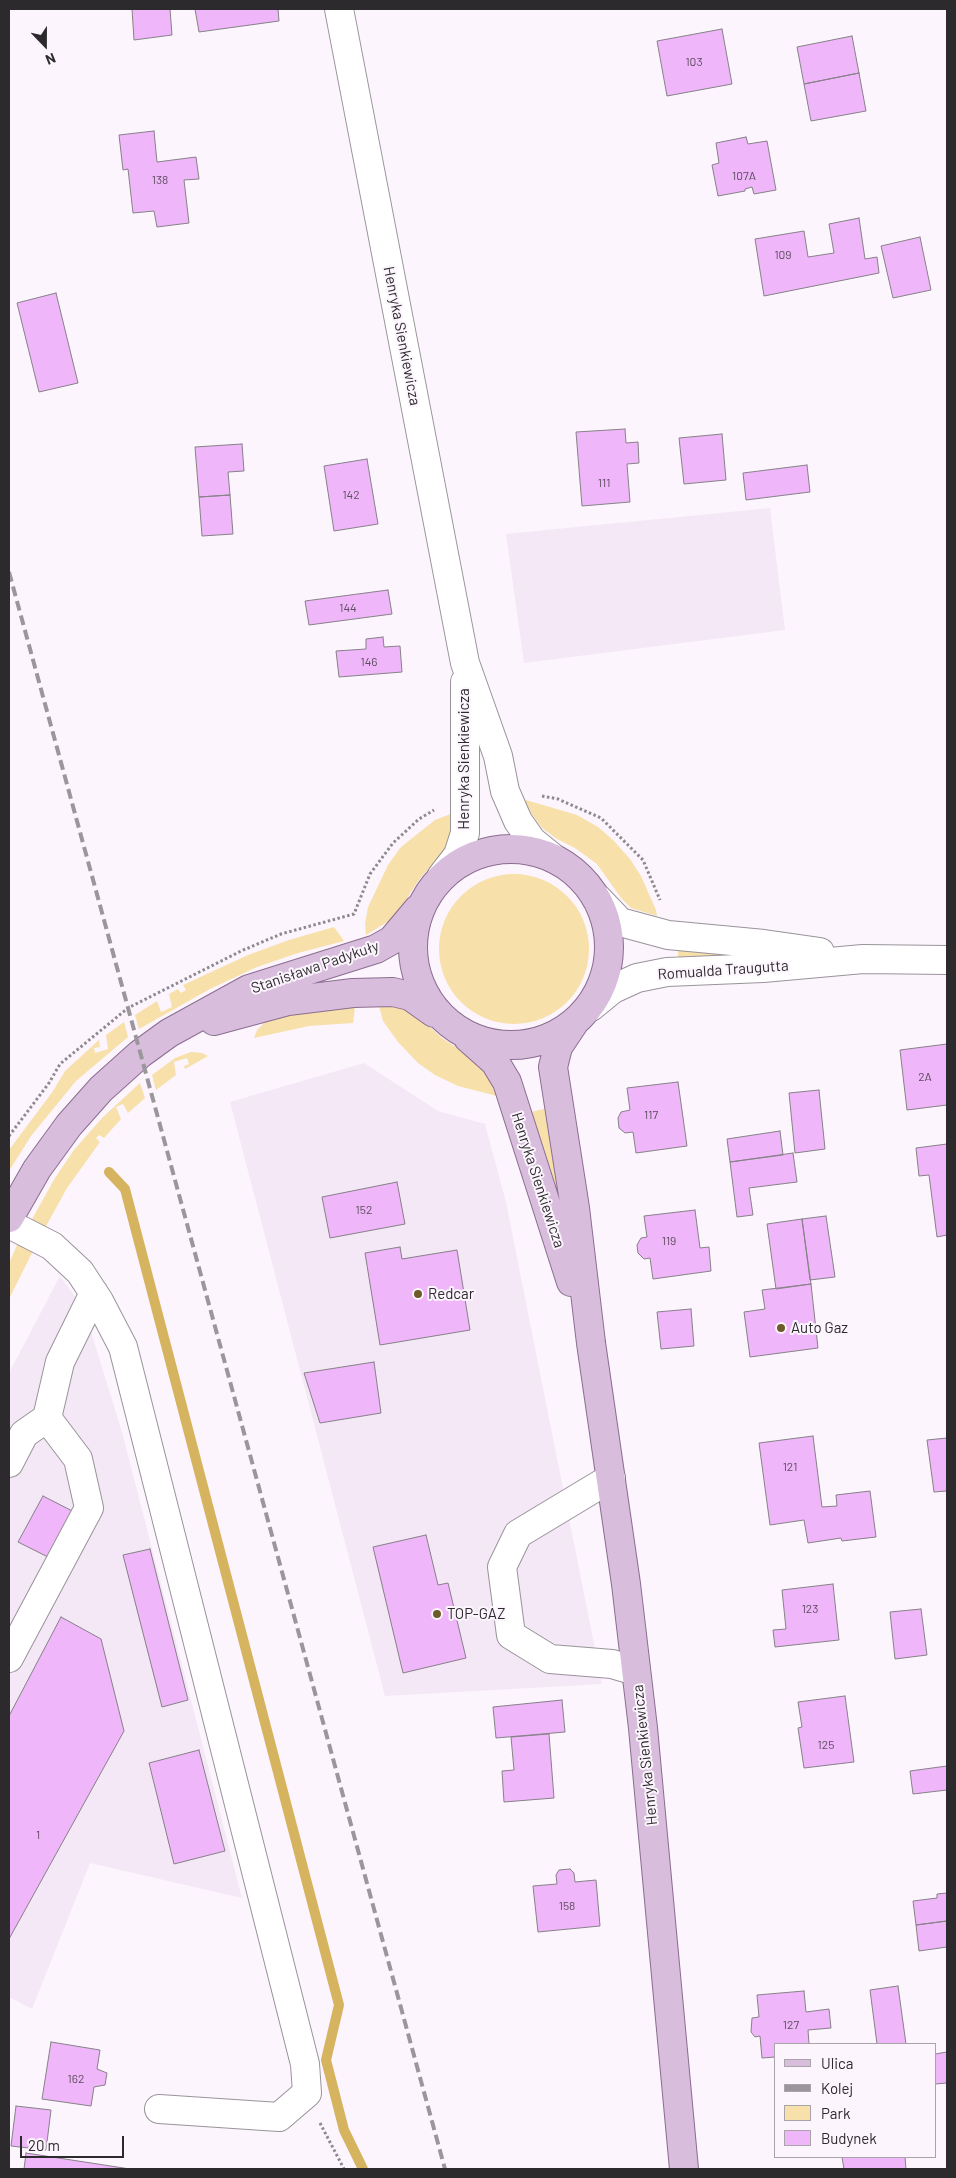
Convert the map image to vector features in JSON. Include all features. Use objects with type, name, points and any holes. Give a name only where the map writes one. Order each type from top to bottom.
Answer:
[{"type":"main road","name":"Stanisława Padykuły","points":[[9,1218],[37,1169],[69,1125],[101,1089],[140,1054],[169,1033],[249,989],[376,948],[392,940],[441,878],[465,860],[494,850],[524,849],[554,858]]},
{"type":"main road","name":"Henryka Sienkiewicza","points":[[554,858],[579,874],[597,898],[608,926],[610,956],[602,986],[558,1047],[553,1067],[574,1208],[590,1343],[626,1584],[684,2169]]},
{"type":"main road","points":[[423,901],[414,930],[412,954],[417,978],[428,1000],[454,1027],[482,1042],[506,1046],[530,1044],[554,1036],[582,1015]]},
{"type":"main road","name":"Stanisława Padykuły","points":[[169,1033],[288,1001],[353,993],[393,992],[410,996],[454,1027]]},
{"type":"main road","name":"Henryka Sienkiewicza","points":[[454,1027],[494,1062],[507,1082],[590,1343]]},
{"type":"street","name":"Henryka Sienkiewicza","points":[[339,9],[465,663],[498,756],[505,791],[518,821],[532,841],[554,858]]},
{"type":"street","name":"Henryka Sienkiewicza","points":[[441,878],[458,855],[465,833],[465,663]]},
{"type":"street","name":"Romualda Traugutta","points":[[597,898],[620,922],[668,935],[764,944],[863,959]]},
{"type":"street","name":"Romualda Traugutta","points":[[582,1015],[613,989],[637,978],[666,972],[763,968],[863,959],[947,960]]},
{"type":"street","points":[[9,1224],[52,1246],[80,1272],[94,1293],[123,1347],[305,2064],[307,2093],[278,2117],[159,2108]]},
{"type":"street","points":[[9,1463],[24,1434],[47,1418],[60,1362],[94,1293]]},
{"type":"street","points":[[9,1658],[89,1508],[78,1459],[47,1418]]},
{"type":"street","points":[[611,1478],[518,1534],[502,1567],[511,1635],[550,1659],[612,1664],[636,1671]]},
{"type":"path","points":[[534,794],[558,798],[601,818],[643,860],[662,904]]},
{"type":"path","points":[[354,914],[370,874],[392,843],[419,819],[438,807]]},
{"type":"path","points":[[307,2093],[329,2142],[344,2169]]},
{"type":"shaded area","points":[[770,508],[785,630],[524,663],[506,534]]},
{"type":"shaded area","points":[[364,1063],[438,1111],[485,1124],[506,1202],[602,1684],[385,1696],[230,1102]]},
{"type":"shaded area","points":[[60,1276],[84,1309],[122,1432],[242,1898],[90,1863],[32,2009],[9,1997],[9,1373]]},
{"type":"green space","points":[[526,800],[577,815],[598,827],[613,840],[630,859],[641,876],[657,916],[631,908],[621,898],[597,864],[542,828],[525,802]]},
{"type":"green space","points":[[453,813],[452,831],[446,847],[410,893],[404,907],[389,921],[366,935],[365,924],[368,907],[388,865],[400,848],[435,820]]},
{"type":"green space","points":[[514,874],[529,875],[543,880],[567,896],[583,920],[588,934],[588,964],[583,978],[567,1002],[543,1018],[529,1023],[514,1024],[499,1023],[485,1018],[461,1002],[445,978],[440,964],[439,949],[440,934],[445,920],[461,896],[485,880],[499,875]]},
{"type":"green space","points":[[334,927],[344,941],[298,953],[257,967],[210,989],[139,1029],[135,1015],[157,1001],[161,1012],[172,1007],[169,994],[178,989],[181,993],[186,990],[183,985],[248,955],[289,940]]},
{"type":"green space","points":[[678,945],[742,956],[678,959]]},
{"type":"green space","points":[[379,1006],[404,1008],[418,1016],[442,1038],[472,1058],[485,1071],[497,1096],[458,1086],[435,1075],[418,1063],[398,1042],[383,1021]]},
{"type":"green space","points":[[355,1007],[353,1023],[309,1026],[254,1038],[257,1030],[268,1019],[321,1010]]},
{"type":"green space","points":[[124,1022],[128,1037],[76,1081],[31,1136],[9,1171],[9,1150],[53,1091],[65,1071],[99,1040],[100,1047],[94,1048],[95,1053],[108,1049],[106,1035]]},
{"type":"green space","points":[[191,1052],[202,1053],[208,1056],[185,1069],[184,1066],[189,1064],[187,1058],[174,1062],[176,1075],[156,1090],[152,1075],[175,1058]]},
{"type":"green space","points":[[140,1083],[145,1098],[128,1113],[123,1104],[116,1107],[121,1119],[104,1138],[99,1135],[96,1138],[100,1142],[67,1188],[45,1228],[31,1221],[55,1178],[74,1150],[103,1117]]},
{"type":"green space","points":[[548,1108],[564,1221],[531,1112]]},
{"type":"green space","points":[[18,1243],[33,1251],[9,1299],[9,1263]]},
{"type":"building","points":[[132,9],[170,9],[172,35],[134,40]]},
{"type":"building","points":[[195,9],[278,9],[279,21],[199,32]]},
{"type":"building","points":[[722,29],[732,84],[667,96],[657,41]]},
{"type":"building","points":[[852,36],[859,73],[804,84],[797,47]]},
{"type":"building","points":[[859,73],[866,111],[811,121],[804,84]]},
{"type":"building","points":[[154,131],[157,162],[196,157],[199,179],[184,180],[189,223],[157,227],[154,211],[133,213],[128,169],[123,170],[119,135]]},
{"type":"building","points":[[746,137],[748,144],[767,141],[776,190],[754,194],[752,187],[745,189],[745,191],[718,196],[712,165],[719,163],[716,143]]},
{"type":"building","points":[[859,218],[865,259],[877,257],[879,273],[764,296],[755,239],[804,231],[808,257],[834,253],[829,224]]},
{"type":"building","points":[[920,237],[931,290],[893,298],[881,246]]},
{"type":"building","points":[[56,293],[78,383],[39,392],[17,303]]},
{"type":"building","points":[[625,429],[626,443],[638,442],[639,463],[627,464],[630,502],[582,506],[576,432]]},
{"type":"building","points":[[722,434],[726,480],[684,484],[679,438]]},
{"type":"building","points":[[242,444],[244,471],[228,472],[230,495],[199,497],[195,447]]},
{"type":"building","points":[[367,459],[378,524],[334,531],[324,466]]},
{"type":"building","points":[[807,465],[810,492],[746,500],[743,473]]},
{"type":"building","points":[[230,495],[233,534],[202,536],[199,497]]},
{"type":"building","points":[[388,590],[392,614],[309,625],[305,601]]},
{"type":"building","points":[[383,637],[384,647],[400,646],[402,672],[339,677],[336,651],[366,649],[366,639]]},
{"type":"building","points":[[947,1044],[947,1105],[907,1110],[900,1050]]},
{"type":"building","points":[[678,1082],[687,1146],[636,1153],[633,1132],[625,1133],[619,1128],[618,1118],[621,1112],[630,1110],[627,1088]]},
{"type":"building","points":[[819,1090],[825,1149],[795,1153],[789,1093]]},
{"type":"building","points":[[780,1131],[783,1155],[730,1162],[727,1139]]},
{"type":"building","points":[[947,1144],[947,1235],[937,1237],[929,1175],[919,1176],[916,1148]]},
{"type":"building","points":[[793,1153],[797,1182],[749,1188],[753,1215],[737,1217],[730,1162]]},
{"type":"building","points":[[397,1182],[405,1224],[330,1238],[322,1197]]},
{"type":"building","points":[[695,1210],[700,1248],[709,1247],[711,1271],[653,1279],[650,1258],[644,1259],[638,1253],[637,1245],[641,1238],[647,1237],[644,1216]]},
{"type":"building","points":[[826,1216],[835,1277],[810,1280],[802,1219]]},
{"type":"building","points":[[802,1219],[811,1284],[776,1289],[767,1224]]},
{"type":"building","name":"Redcar","points":[[400,1247],[402,1259],[457,1250],[470,1330],[380,1345],[365,1253]]},
{"type":"building","name":"Auto Gaz","points":[[811,1284],[818,1348],[750,1357],[744,1312],[765,1309],[762,1290]]},
{"type":"building","points":[[691,1309],[694,1346],[661,1349],[657,1312]]},
{"type":"building","points":[[374,1362],[381,1413],[320,1423],[304,1373]]},
{"type":"building","points":[[813,1436],[822,1507],[837,1506],[836,1495],[870,1491],[876,1537],[842,1541],[841,1538],[808,1543],[804,1520],[770,1525],[759,1443]]},
{"type":"building","points":[[947,1438],[947,1491],[934,1492],[927,1440]]},
{"type":"building","points":[[43,1496],[80,1515],[56,1561],[18,1542]]},
{"type":"building","points":[[426,1535],[438,1585],[448,1583],[466,1658],[403,1673],[373,1547]]},
{"type":"building","points":[[150,1549],[188,1700],[162,1707],[123,1555]]},
{"type":"building","points":[[833,1584],[839,1640],[775,1647],[773,1630],[786,1629],[782,1590]]},
{"type":"building","points":[[921,1609],[927,1655],[895,1659],[890,1612]]},
{"type":"building","points":[[61,1617],[101,1639],[124,1731],[9,1939],[9,1716]]},
{"type":"building","points":[[845,1696],[854,1762],[804,1768],[798,1728],[802,1727],[798,1702]]},
{"type":"building","points":[[562,1700],[565,1732],[496,1738],[493,1707]]},
{"type":"building","points":[[549,1734],[554,1798],[504,1802],[502,1771],[514,1770],[511,1737]]},
{"type":"building","points":[[199,1750],[225,1851],[174,1864],[149,1763]]},
{"type":"building","points":[[947,1766],[947,1790],[913,1794],[910,1771]]},
{"type":"building","points":[[570,1869],[574,1873],[575,1882],[596,1880],[600,1926],[538,1932],[533,1886],[557,1884],[556,1875],[559,1870]]},
{"type":"building","points":[[947,1893],[947,1921],[916,1925],[913,1901],[937,1898],[937,1894]]},
{"type":"building","points":[[947,1921],[947,1947],[919,1951],[916,1925]]},
{"type":"building","points":[[898,1986],[906,2043],[877,2043],[870,1990]]},
{"type":"building","points":[[804,1991],[806,2012],[829,2009],[831,2028],[808,2030],[809,2043],[774,2043],[774,2057],[762,2058],[760,2036],[755,2037],[751,2032],[752,2018],[759,2017],[757,1995]]},
{"type":"building","points":[[51,2042],[100,2050],[97,2069],[107,2073],[105,2085],[94,2087],[91,2106],[42,2099]]},
{"type":"building","points":[[947,2052],[947,2083],[936,2084],[936,2054]]},
{"type":"building","points":[[16,2106],[51,2110],[46,2150],[11,2146]]},
{"type":"building","points":[[26,2153],[130,2169],[24,2169]]},
{"type":"building","points":[[842,2158],[905,2158],[906,2169],[844,2169]]},
{"type":"waterway","points":[[109,1172],[125,1189],[339,2005],[326,2060],[344,2130],[363,2169]]},
{"type":"railway","points":[[9,572],[445,2169]]},
{"type":"place","name":"Redcar","points":[[418,1294]]},
{"type":"place","name":"Auto Gaz","points":[[781,1328]]},
{"type":"place","name":"TOP-GAZ","points":[[437,1614]]}]
